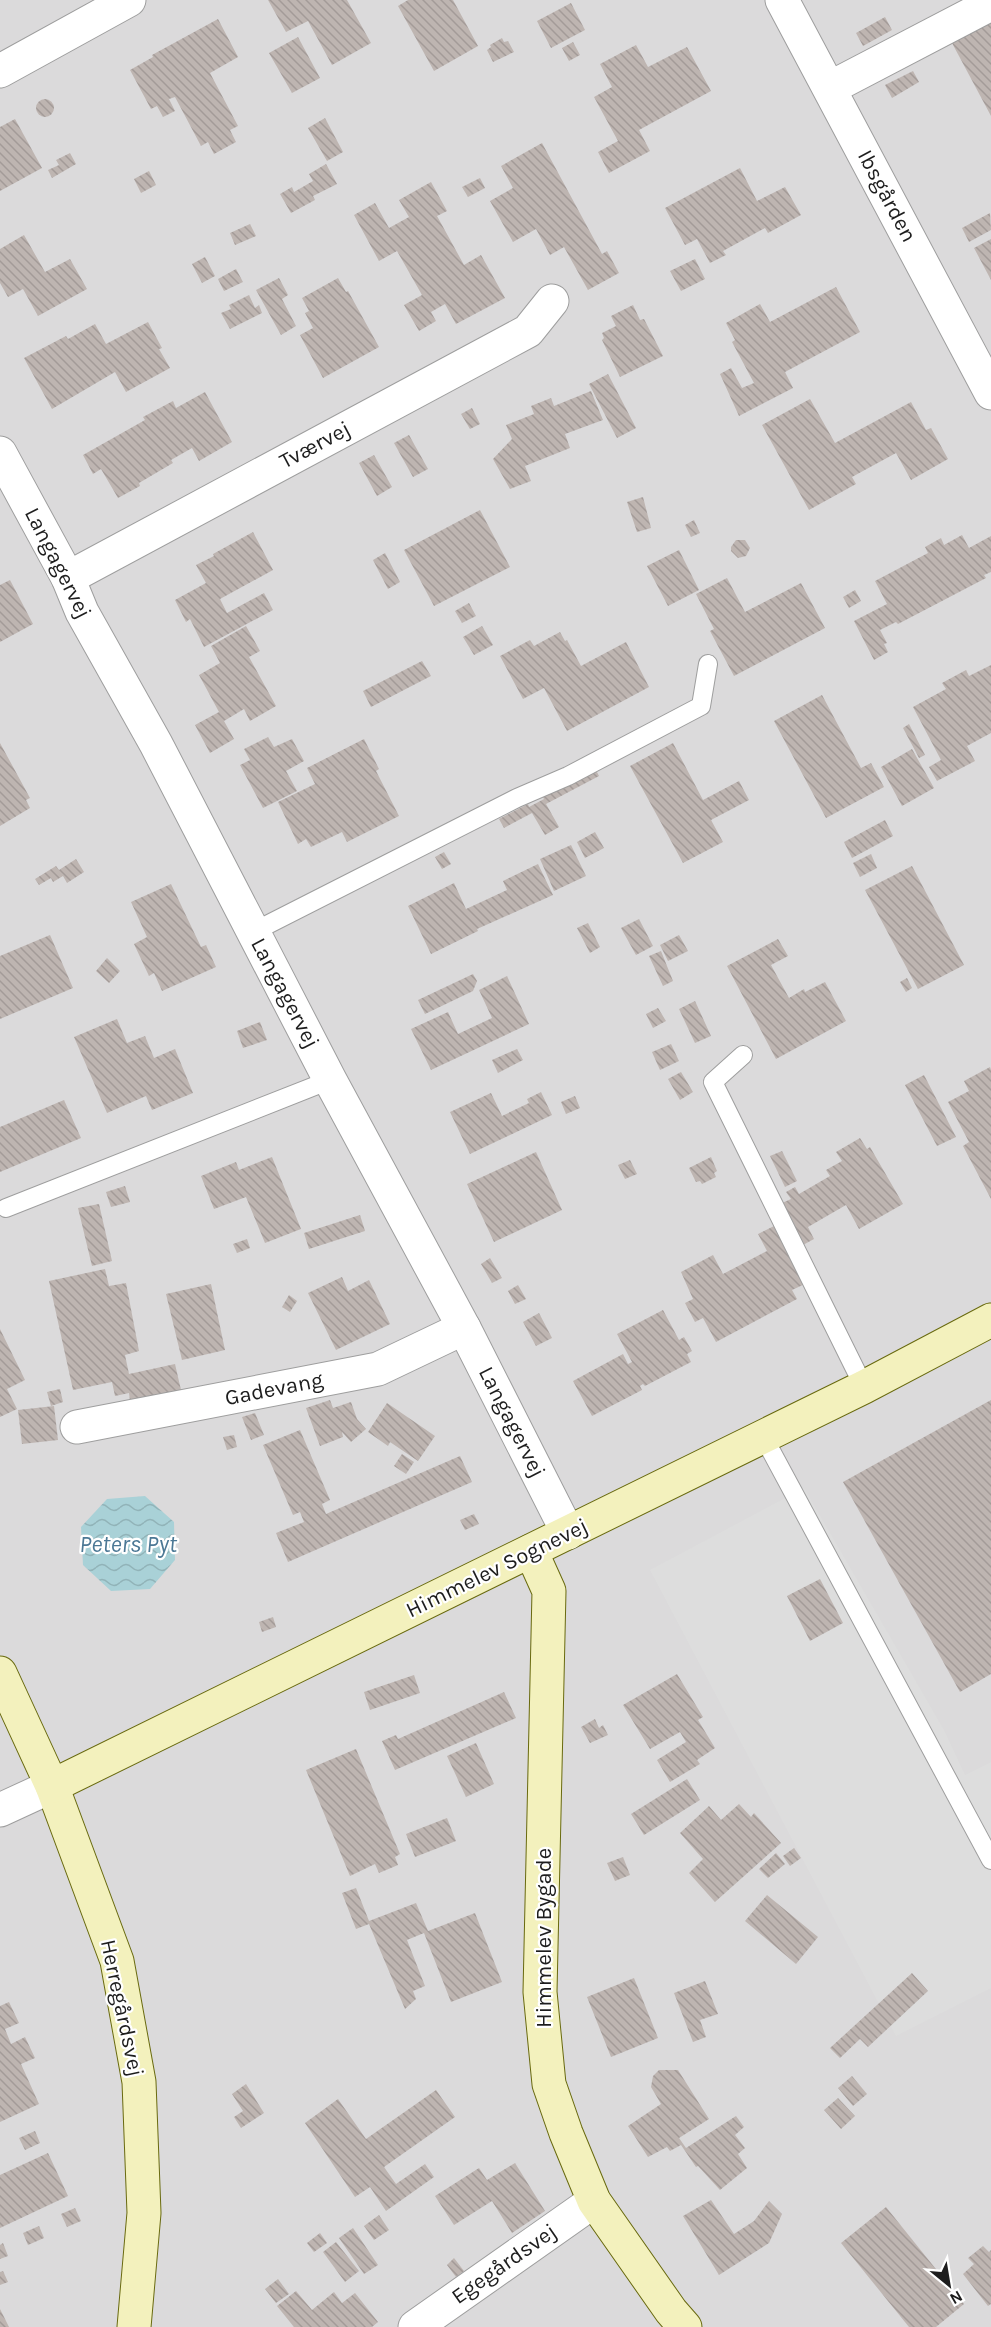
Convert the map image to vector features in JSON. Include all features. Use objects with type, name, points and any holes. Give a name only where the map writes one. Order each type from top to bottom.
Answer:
[{"type":"street","points":[[0,71],[129,0]]},
{"type":"street","name":"Ibsgården","points":[[783,0],[991,393]]},
{"type":"street","points":[[830,88],[991,4]]},
{"type":"street","name":"Tværvej","points":[[68,578],[528,331],[552,301]]},
{"type":"street","name":"Langagervej","points":[[0,453],[68,578],[82,612],[156,744],[330,1080],[464,1328],[568,1533]]},
{"type":"street","name":"Himmelev Sognevej","points":[[0,1810],[864,1387],[991,1320]]},
{"type":"street","name":"Gadevang","points":[[77,1427],[378,1369],[464,1328]]},
{"type":"street","name":"Himmelev Bygade","points":[[531,1551],[549,1592],[540,1992],[549,2084],[594,2201],[671,2311],[685,2327]]},
{"type":"street","name":"Herregårdsvej","points":[[0,1673],[52,1786],[117,1960],[139,2082],[144,2213],[134,2327]]},
{"type":"street","name":"Egegårdsvej","points":[[415,2327],[594,2201]]},
{"type":"lane","points":[[253,932],[517,798],[568,776],[701,706],[708,664]]},
{"type":"lane","points":[[743,1055],[713,1082],[864,1387]]},
{"type":"lane","points":[[6,1208],[330,1080]]},
{"type":"lane","points":[[763,1436],[991,1860]]},
{"type":"shaded area","points":[[0,0],[991,0],[991,2327],[0,2327]]},
{"type":"shaded area","points":[[804,1488],[944,1730],[965,1775],[991,1762],[991,1988],[896,2036],[650,1570]]},
{"type":"water","name":"Peters Pyt","points":[[145,1496],[174,1522],[175,1560],[150,1589],[111,1591],[83,1565],[81,1527],[107,1499]]},
{"type":"building","points":[[268,0],[347,0],[371,43],[332,65],[308,21],[286,32]]},
{"type":"building","points":[[408,0],[453,0],[478,46],[434,71],[398,6]]},
{"type":"building","points":[[571,3],[585,30],[551,48],[537,21]]},
{"type":"building","points":[[885,17],[892,30],[863,46],[856,33]]},
{"type":"building","points":[[218,19],[238,57],[210,73],[238,126],[230,130],[236,142],[214,154],[208,142],[201,146],[175,97],[169,99],[175,111],[163,117],[157,106],[151,109],[130,70],[153,57],[152,55]]},
{"type":"building","points":[[991,22],[991,116],[952,43]]},
{"type":"building","points":[[298,37],[320,78],[292,93],[269,53]]},
{"type":"building","points":[[502,38],[504,42],[508,41],[514,52],[493,62],[487,50],[491,47],[490,45]]},
{"type":"building","points":[[573,42],[580,55],[569,61],[562,48]]},
{"type":"building","points":[[636,45],[648,67],[687,47],[711,91],[639,130],[650,151],[609,173],[598,152],[618,141],[594,97],[612,87],[600,64]]},
{"type":"building","points":[[913,71],[919,82],[892,98],[885,85]]},
{"type":"building","points":[[45,99],[51,102],[54,108],[51,114],[45,117],[39,114],[36,108],[39,102]]},
{"type":"building","points":[[325,118],[343,152],[327,161],[308,128]]},
{"type":"building","points":[[15,119],[42,168],[0,191],[0,127]]},
{"type":"building","points":[[542,143],[602,254],[607,251],[619,273],[588,290],[564,247],[550,255],[536,229],[513,242],[490,201],[513,188],[501,166]]},
{"type":"building","points":[[70,153],[76,164],[52,178],[48,170],[59,165],[56,160]]},
{"type":"building","points":[[326,164],[337,184],[313,196],[315,200],[291,213],[280,194],[292,187],[294,192],[313,181],[309,174]]},
{"type":"building","points":[[740,168],[757,201],[785,187],[801,215],[768,233],[765,228],[723,251],[726,255],[710,263],[697,239],[685,245],[665,208]]},
{"type":"building","points":[[149,171],[156,185],[141,193],[134,179]]},
{"type":"building","points":[[480,178],[485,188],[468,197],[462,187]]},
{"type":"building","points":[[431,182],[447,211],[437,216],[464,265],[481,255],[505,298],[456,324],[445,304],[431,312],[436,321],[419,331],[404,305],[422,295],[397,251],[379,261],[354,215],[375,203],[389,228],[409,217],[399,200]]},
{"type":"building","points":[[990,213],[991,230],[969,242],[962,228]]},
{"type":"building","points":[[250,224],[256,236],[235,245],[230,233]]},
{"type":"building","points":[[24,235],[45,272],[70,259],[87,289],[38,316],[23,289],[8,297],[0,283],[0,249]]},
{"type":"building","points":[[991,239],[991,280],[974,248]]},
{"type":"building","points":[[205,257],[215,276],[202,283],[192,264]]},
{"type":"building","points":[[695,259],[705,279],[681,291],[670,271]]},
{"type":"building","points":[[236,269],[243,282],[224,291],[218,279]]},
{"type":"building","points":[[279,278],[288,295],[282,299],[296,326],[281,335],[256,290]]},
{"type":"building","points":[[338,278],[346,292],[348,291],[379,347],[323,378],[300,335],[313,328],[305,313],[309,311],[302,298]]},
{"type":"building","points":[[836,287],[860,332],[785,372],[793,388],[739,416],[720,374],[731,368],[742,388],[754,383],[732,342],[735,340],[726,323],[760,304],[770,322]]},
{"type":"building","points":[[249,295],[255,308],[259,305],[262,313],[230,329],[221,313],[231,309],[229,305]]},
{"type":"building","points":[[633,305],[640,320],[644,319],[663,356],[620,377],[602,340],[604,338],[602,333],[616,326],[611,316]]},
{"type":"building","points":[[148,322],[170,368],[126,392],[115,372],[52,409],[24,358],[66,336],[68,339],[95,324],[106,344]]},
{"type":"building","points":[[608,374],[636,428],[617,438],[589,384]]},
{"type":"building","points":[[591,391],[603,420],[565,434],[570,448],[525,466],[531,481],[510,489],[493,459],[512,439],[506,425],[534,414],[531,406],[551,398],[554,406]]},
{"type":"building","points":[[205,392],[232,442],[199,461],[192,448],[171,460],[173,463],[139,483],[140,486],[118,498],[101,469],[93,474],[83,455],[145,420],[143,417],[173,401],[176,408]]},
{"type":"building","points":[[810,399],[835,443],[911,402],[926,430],[931,428],[948,459],[911,480],[896,453],[852,477],[856,484],[809,510],[762,425]]},
{"type":"building","points":[[472,408],[480,424],[470,429],[461,414]]},
{"type":"building","points":[[409,435],[428,469],[413,477],[394,443]]},
{"type":"building","points":[[374,455],[392,487],[377,496],[359,463]]},
{"type":"building","points":[[643,497],[651,528],[637,532],[627,502]]},
{"type":"building","points":[[480,510],[510,567],[434,606],[404,550]]},
{"type":"building","points":[[694,520],[700,533],[691,537],[685,525]]},
{"type":"building","points":[[253,532],[273,570],[220,599],[227,613],[264,593],[273,610],[204,647],[190,619],[186,622],[175,600],[206,583],[196,565]]},
{"type":"building","points":[[962,535],[969,548],[991,536],[991,572],[984,575],[986,578],[898,624],[896,622],[880,630],[887,643],[884,644],[888,652],[874,660],[854,621],[887,604],[875,581],[928,553],[925,547],[941,538],[944,545]]},
{"type":"building","points":[[736,540],[745,540],[750,548],[746,556],[738,558],[731,551]]},
{"type":"building","points":[[679,550],[699,590],[668,606],[647,566]]},
{"type":"building","points":[[385,553],[400,582],[388,589],[373,560]]},
{"type":"building","points":[[727,578],[745,612],[801,583],[825,628],[734,676],[710,631],[714,629],[696,594]]},
{"type":"building","points":[[10,580],[33,624],[0,642],[0,585]]},
{"type":"building","points":[[855,590],[861,601],[849,608],[843,597]]},
{"type":"building","points":[[469,603],[476,616],[462,623],[455,611]]},
{"type":"building","points":[[246,626],[260,651],[249,657],[276,706],[250,721],[244,709],[224,721],[234,739],[210,753],[195,725],[219,712],[199,675],[220,663],[211,646]]},
{"type":"building","points":[[482,626],[493,645],[474,655],[463,637]]},
{"type":"building","points":[[560,632],[581,666],[626,642],[649,687],[567,731],[544,688],[523,699],[500,656],[530,640],[534,646]]},
{"type":"building","points":[[422,661],[431,676],[371,707],[363,691]]},
{"type":"building","points":[[991,665],[991,733],[967,746],[975,761],[937,781],[929,767],[941,760],[913,707],[946,689],[942,683],[966,670],[969,676]]},
{"type":"building","points":[[822,695],[861,768],[871,763],[884,787],[826,818],[774,721]]},
{"type":"building","points":[[909,724],[925,755],[919,758],[903,728]]},
{"type":"building","points":[[268,737],[274,747],[292,739],[304,761],[286,771],[297,791],[263,808],[240,765],[250,760],[244,749]]},
{"type":"building","points":[[364,739],[379,769],[376,771],[399,816],[347,842],[342,832],[311,847],[306,839],[298,844],[278,802],[315,784],[307,768]]},
{"type":"building","points":[[0,743],[30,798],[26,800],[30,808],[0,826]]},
{"type":"building","points":[[673,743],[703,800],[739,781],[749,800],[711,820],[723,842],[683,863],[630,766]]},
{"type":"building","points":[[912,749],[934,788],[902,806],[881,767]]},
{"type":"building","points":[[594,766],[599,776],[546,804],[559,827],[545,835],[532,813],[504,828],[499,819],[528,804],[529,807],[544,799],[541,794]]},
{"type":"building","points":[[885,820],[893,836],[852,858],[844,842]]},
{"type":"building","points":[[595,832],[604,848],[585,858],[577,842]]},
{"type":"building","points":[[571,845],[586,876],[554,891],[540,859]]},
{"type":"building","points":[[444,852],[451,864],[442,869],[435,857]]},
{"type":"building","points":[[871,854],[877,868],[860,877],[853,863]]},
{"type":"building","points":[[76,859],[84,872],[67,883],[63,876],[53,882],[51,878],[39,885],[35,879],[56,866],[59,870]]},
{"type":"building","points":[[538,864],[553,895],[477,929],[478,931],[431,954],[408,906],[454,883],[466,909],[507,890],[503,881]]},
{"type":"building","points":[[912,866],[964,965],[918,989],[865,890]]},
{"type":"building","points":[[171,884],[201,947],[206,945],[216,967],[162,991],[154,973],[149,976],[134,944],[147,937],[131,902]]},
{"type":"building","points":[[639,919],[653,946],[636,955],[621,928]]},
{"type":"building","points":[[588,923],[600,947],[590,953],[577,928]]},
{"type":"building","points":[[50,935],[73,988],[0,1019],[0,956]]},
{"type":"building","points":[[679,935],[688,951],[668,961],[660,945]]},
{"type":"building","points":[[778,939],[788,956],[771,965],[789,998],[804,989],[805,992],[825,982],[846,1021],[776,1059],[727,966]]},
{"type":"building","points":[[661,951],[673,981],[663,986],[649,956]]},
{"type":"building","points":[[107,958],[120,971],[109,983],[96,971]]},
{"type":"building","points":[[473,974],[477,981],[473,991],[425,1014],[418,1000]]},
{"type":"building","points":[[507,976],[529,1024],[431,1070],[411,1029],[448,1012],[458,1034],[492,1018],[479,990]]},
{"type":"building","points":[[907,978],[912,988],[906,992],[900,982]]},
{"type":"building","points":[[695,1001],[711,1036],[695,1043],[679,1009]]},
{"type":"building","points":[[658,1008],[666,1021],[653,1028],[646,1014]]},
{"type":"building","points":[[117,1019],[127,1043],[145,1036],[154,1058],[175,1049],[193,1093],[152,1110],[146,1096],[107,1113],[74,1037]]},
{"type":"building","points":[[260,1022],[267,1040],[243,1048],[237,1031]]},
{"type":"building","points":[[671,1044],[679,1061],[660,1070],[652,1052]]},
{"type":"building","points":[[517,1049],[523,1060],[498,1073],[492,1060]]},
{"type":"building","points":[[990,1067],[991,1199],[963,1146],[969,1142],[948,1102],[969,1091],[964,1081]]},
{"type":"building","points":[[681,1072],[693,1092],[680,1100],[668,1079]]},
{"type":"building","points":[[924,1075],[956,1137],[937,1146],[905,1085]]},
{"type":"building","points":[[541,1092],[552,1115],[470,1154],[450,1112],[491,1093],[502,1116],[529,1103],[527,1099]]},
{"type":"building","points":[[575,1096],[580,1108],[566,1114],[561,1102]]},
{"type":"building","points":[[64,1100],[81,1138],[0,1172],[0,1127]]},
{"type":"building","points":[[860,1138],[867,1149],[870,1147],[903,1204],[859,1229],[846,1205],[808,1227],[814,1239],[803,1245],[780,1204],[791,1199],[786,1192],[795,1187],[799,1194],[830,1176],[826,1170],[842,1161],[836,1152]]},
{"type":"building","points":[[782,1151],[797,1181],[785,1187],[770,1156]]},
{"type":"building","points":[[536,1152],[562,1210],[494,1242],[467,1184]]},
{"type":"building","points":[[272,1157],[301,1229],[265,1243],[246,1197],[214,1209],[201,1176],[236,1162],[239,1170]]},
{"type":"building","points":[[711,1157],[717,1171],[714,1173],[716,1177],[702,1184],[700,1181],[696,1182],[689,1168]]},
{"type":"building","points":[[630,1160],[637,1174],[625,1179],[618,1165]]},
{"type":"building","points":[[125,1186],[130,1202],[111,1207],[106,1192]]},
{"type":"building","points":[[99,1204],[112,1261],[92,1266],[78,1208]]},
{"type":"building","points":[[360,1215],[365,1231],[309,1249],[304,1233]]},
{"type":"building","points":[[774,1226],[805,1284],[792,1290],[797,1299],[716,1342],[703,1318],[695,1322],[685,1303],[693,1299],[681,1272],[713,1255],[723,1274],[767,1251],[758,1234]]},
{"type":"building","points":[[247,1239],[250,1248],[237,1253],[233,1244]]},
{"type":"building","points":[[490,1258],[502,1278],[492,1283],[481,1264]]},
{"type":"building","points":[[105,1269],[109,1286],[126,1283],[139,1351],[125,1355],[129,1374],[175,1364],[181,1390],[130,1401],[129,1393],[115,1396],[112,1382],[73,1390],[49,1281]]},
{"type":"building","points":[[342,1277],[348,1291],[369,1280],[390,1324],[336,1350],[308,1293]]},
{"type":"building","points":[[211,1284],[225,1350],[182,1360],[166,1294]]},
{"type":"building","points":[[518,1285],[526,1299],[515,1304],[508,1291]]},
{"type":"building","points":[[289,1295],[297,1301],[290,1312],[282,1307]]},
{"type":"building","points":[[663,1310],[679,1340],[684,1337],[692,1351],[687,1354],[691,1362],[645,1386],[643,1384],[640,1386],[642,1390],[592,1416],[573,1381],[623,1354],[628,1364],[632,1362],[617,1334]]},
{"type":"building","points":[[539,1313],[552,1338],[536,1346],[523,1322]]},
{"type":"building","points":[[0,1329],[25,1380],[7,1389],[17,1409],[0,1417]]},
{"type":"building","points":[[60,1389],[63,1402],[51,1406],[47,1392]]},
{"type":"building","points":[[330,1400],[333,1408],[351,1402],[357,1419],[366,1429],[351,1442],[342,1432],[343,1437],[320,1446],[306,1408]]},
{"type":"building","points":[[991,1400],[991,1674],[960,1692],[843,1482]]},
{"type":"building","points":[[387,1403],[435,1436],[418,1461],[390,1442],[388,1446],[368,1432]]},
{"type":"building","points":[[54,1406],[58,1440],[22,1444],[18,1410]]},
{"type":"building","points":[[255,1413],[264,1435],[251,1440],[242,1417]]},
{"type":"building","points":[[300,1430],[330,1500],[322,1504],[326,1514],[460,1456],[472,1482],[288,1562],[276,1533],[304,1522],[300,1512],[293,1515],[263,1445]]},
{"type":"building","points":[[234,1435],[237,1447],[227,1450],[223,1437]]},
{"type":"building","points":[[402,1454],[414,1462],[406,1474],[394,1466]]},
{"type":"building","points":[[474,1514],[479,1524],[465,1530],[460,1520]]},
{"type":"building","points":[[820,1579],[843,1623],[810,1641],[787,1596]]},
{"type":"building","points":[[273,1617],[276,1627],[262,1632],[259,1622]]},
{"type":"building","points":[[677,1674],[703,1717],[698,1720],[715,1748],[697,1760],[700,1764],[670,1782],[657,1760],[686,1742],[680,1732],[650,1749],[623,1705]]},
{"type":"building","points":[[414,1675],[420,1693],[370,1710],[364,1692]]},
{"type":"building","points":[[504,1692],[516,1718],[395,1770],[382,1741],[396,1735],[398,1739]]},
{"type":"building","points":[[595,1719],[599,1728],[603,1725],[608,1735],[590,1743],[581,1727]]},
{"type":"building","points":[[476,1743],[494,1784],[466,1797],[447,1756]]},
{"type":"building","points":[[356,1749],[400,1854],[395,1857],[398,1865],[379,1873],[375,1864],[350,1876],[306,1770]]},
{"type":"building","points":[[687,1779],[700,1800],[644,1835],[631,1814]]},
{"type":"building","points":[[739,1804],[751,1817],[754,1813],[781,1843],[715,1902],[689,1873],[703,1859],[680,1833],[709,1806],[721,1820]]},
{"type":"building","points":[[447,1818],[456,1841],[415,1857],[406,1834]]},
{"type":"building","points":[[794,1848],[801,1858],[790,1866],[783,1856]]},
{"type":"building","points":[[776,1853],[785,1864],[768,1878],[759,1869]]},
{"type":"building","points":[[623,1857],[630,1875],[615,1881],[607,1863]]},
{"type":"building","points":[[356,1888],[369,1921],[416,1903],[428,1931],[475,1913],[502,1982],[451,2002],[424,1933],[407,1940],[425,1986],[413,1991],[416,1999],[405,2009],[369,1924],[356,1929],[342,1893]]},
{"type":"building","points":[[767,1895],[818,1937],[796,1964],[745,1921]]},
{"type":"building","points":[[912,1973],[928,1991],[868,2047],[860,2039],[840,2058],[830,2048]]},
{"type":"building","points":[[634,1978],[658,2038],[611,2057],[587,1997]]},
{"type":"building","points":[[705,1981],[718,2014],[700,2020],[706,2037],[693,2042],[674,1993]]},
{"type":"building","points":[[9,2002],[19,2023],[5,2029],[11,2044],[25,2037],[35,2058],[21,2064],[39,2104],[0,2122],[0,2006]]},
{"type":"building","points":[[659,2070],[678,2070],[709,2119],[679,2138],[686,2148],[736,2116],[744,2127],[735,2135],[745,2148],[738,2154],[747,2168],[720,2190],[698,2166],[696,2167],[681,2145],[670,2151],[667,2147],[648,2157],[628,2126],[661,2104],[651,2087],[653,2076]]},
{"type":"building","points":[[852,2076],[867,2094],[853,2106],[838,2088]]},
{"type":"building","points":[[246,2084],[264,2113],[241,2128],[234,2117],[243,2111],[232,2094]]},
{"type":"building","points":[[436,2090],[455,2117],[384,2167],[396,2184],[425,2164],[434,2177],[386,2211],[370,2187],[355,2197],[305,2123],[338,2099],[366,2139]]},
{"type":"building","points":[[838,2098],[855,2116],[841,2129],[824,2110]]},
{"type":"building","points":[[35,2131],[40,2143],[25,2150],[19,2138]]},
{"type":"building","points":[[48,2153],[68,2196],[0,2228],[0,2175]]},
{"type":"building","points":[[515,2163],[545,2211],[512,2233],[492,2201],[454,2225],[435,2196],[479,2168],[487,2180]]},
{"type":"building","points":[[711,2200],[734,2234],[754,2221],[769,2201],[782,2214],[769,2243],[719,2275],[683,2216]]},
{"type":"building","points":[[886,2207],[964,2304],[936,2327],[909,2327],[841,2243]]},
{"type":"building","points":[[75,2208],[81,2221],[67,2227],[61,2214]]},
{"type":"building","points":[[379,2215],[389,2230],[374,2240],[364,2226]]},
{"type":"building","points":[[39,2226],[44,2238],[28,2245],[23,2233]]},
{"type":"building","points":[[353,2228],[378,2265],[364,2274],[339,2238]]},
{"type":"building","points":[[320,2233],[327,2243],[314,2252],[307,2243]]},
{"type":"building","points":[[336,2242],[359,2271],[345,2282],[323,2252]]},
{"type":"building","points":[[3,2243],[8,2256],[0,2259],[0,2245]]},
{"type":"building","points":[[983,2246],[989,2252],[991,2250],[991,2304],[988,2306],[963,2274],[974,2264],[968,2258]]},
{"type":"building","points":[[454,2258],[464,2271],[456,2277],[447,2265]]},
{"type":"building","points":[[3,2271],[8,2282],[0,2285],[0,2272]]},
{"type":"building","points":[[278,2279],[289,2294],[276,2303],[265,2289]]},
{"type":"building","points":[[296,2291],[312,2310],[334,2292],[342,2303],[355,2293],[378,2322],[372,2327],[294,2327],[277,2306]]},
{"type":"building","points":[[0,2309],[9,2327],[0,2327]]}]
